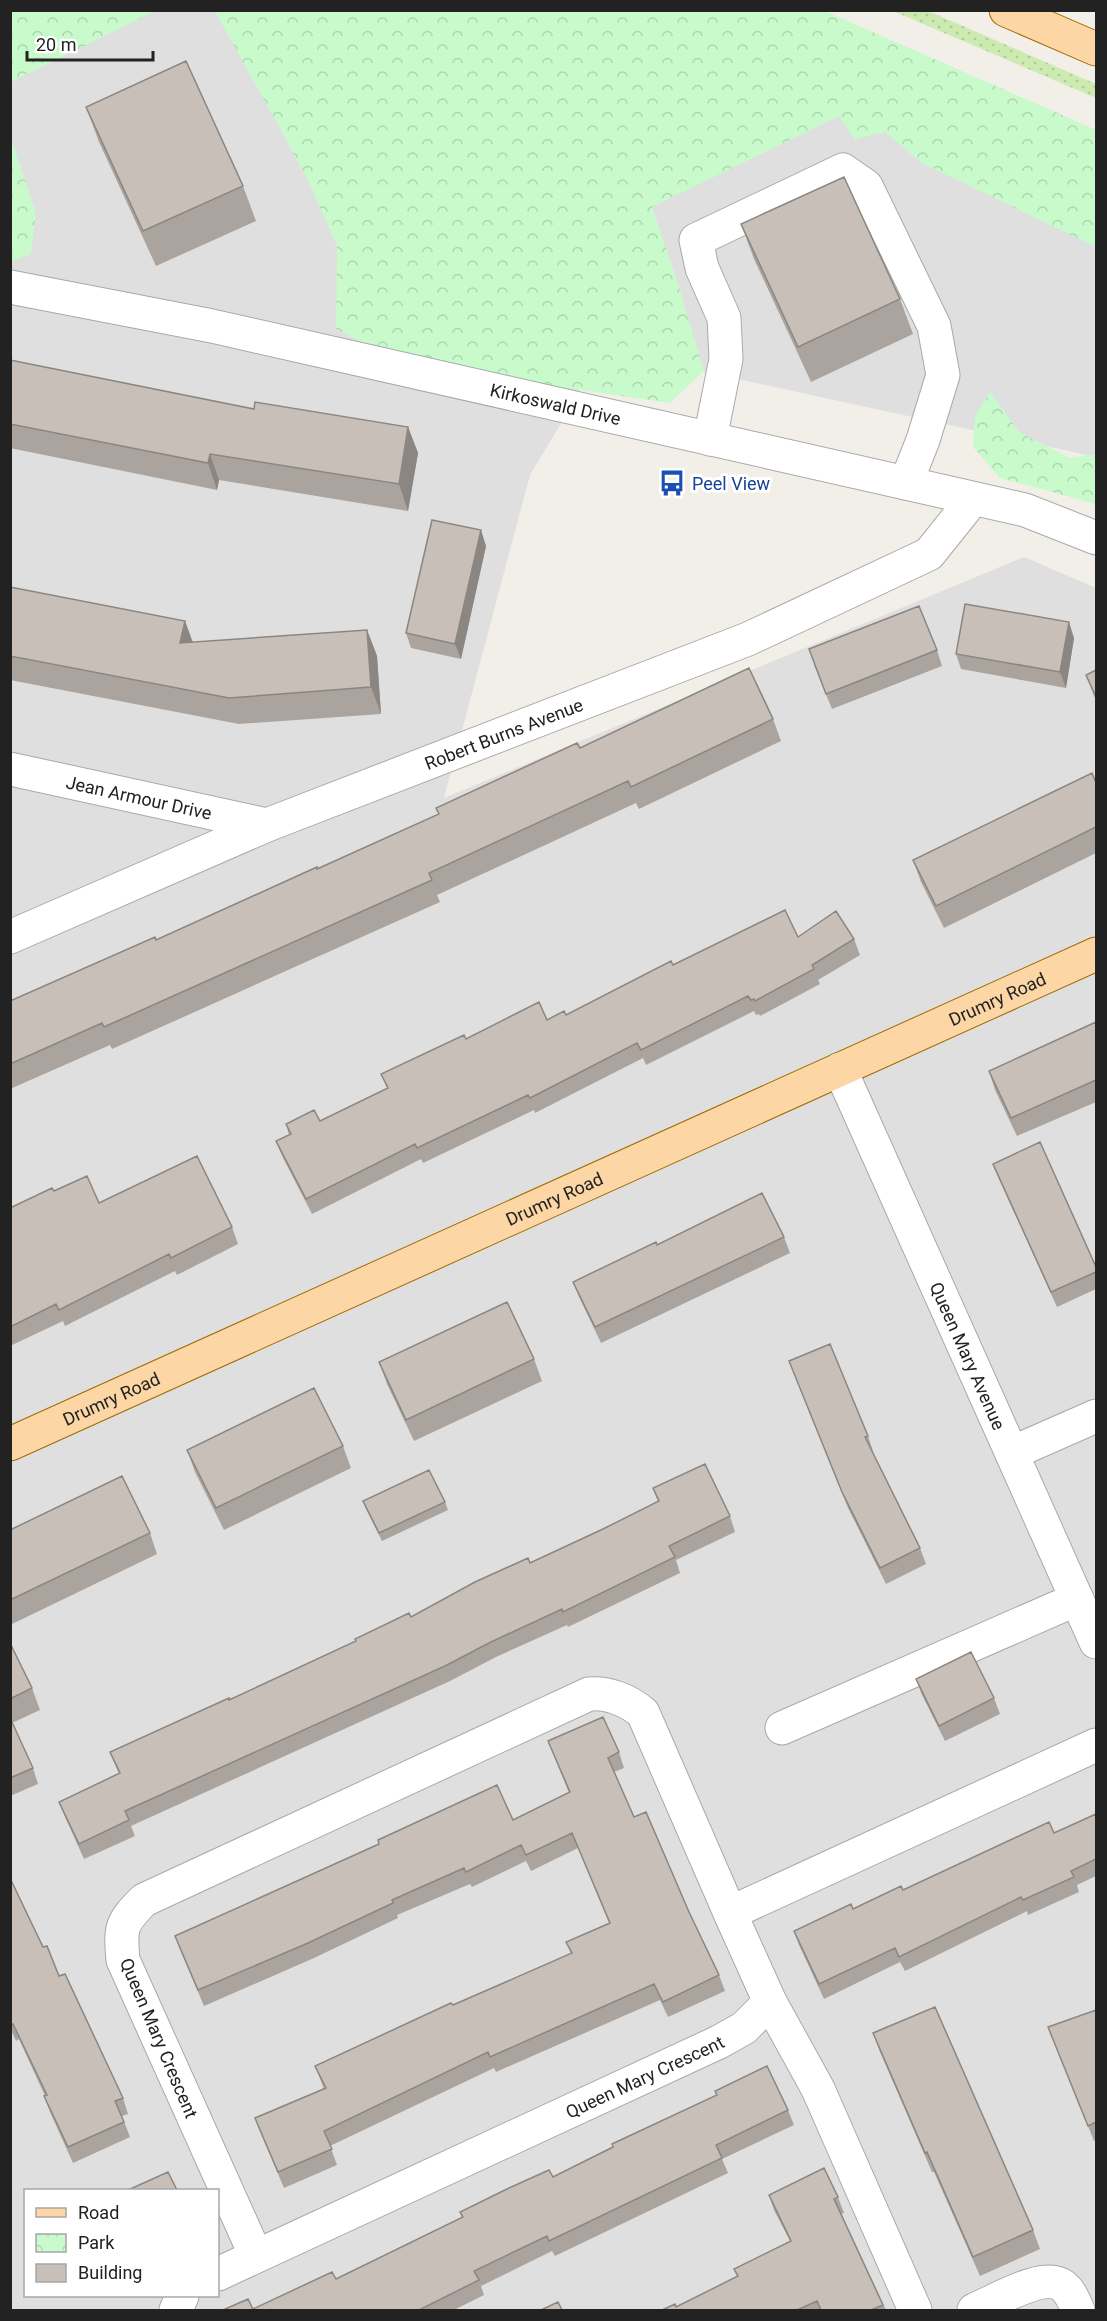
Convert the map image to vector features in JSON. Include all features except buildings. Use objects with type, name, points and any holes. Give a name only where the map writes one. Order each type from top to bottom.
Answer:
[{"type":"main road","points":[[1006,10],[1096,49]]},
{"type":"main road","name":"Drumry Road","points":[[10,1444],[1096,954]]},
{"type":"street","points":[[710,439],[726,359],[724,318],[702,268],[696,240],[843,170],[866,186],[934,326],[944,375],[906,483]]},
{"type":"street","name":"Kirkoswald Drive","points":[[10,287],[212,326],[1025,510],[1096,538]]},
{"type":"street","name":"Robert Burns Avenue","points":[[10,937],[267,825],[748,639],[929,555],[973,499]]},
{"type":"street","name":"Jean Armour Drive","points":[[10,770],[267,825]]},
{"type":"street","name":"Queen Mary Avenue","points":[[840,1069],[1096,1642]]},
{"type":"street","points":[[1012,1453],[1096,1416]]},
{"type":"street","points":[[782,1728],[1077,1599]]},
{"type":"street","name":"Queen Mary Crescent","points":[[770,2002],[744,2028],[719,2042],[256,2256],[123,1960],[120,1934],[127,1917],[144,1900],[589,1694],[601,1693],[633,1705],[643,1713],[770,2002],[818,2090],[915,2310]]},
{"type":"street","points":[[730,1913],[1096,1745]]},
{"type":"street","points":[[219,2274],[256,2256]]},
{"type":"street","points":[[974,2310],[1037,2283],[1052,2281],[1064,2286],[1078,2310]]},
{"type":"shaded area","points":[[11,11],[672,11],[1096,199],[1096,457],[600,349],[571,407],[530,475],[444,798],[1024,557],[1096,588],[1096,2310],[11,2310]]},
{"type":"green space","points":[[11,10],[155,10],[155,11],[11,82]]},
{"type":"green space","points":[[215,11],[825,11],[1096,130],[1096,247],[922,163],[885,132],[855,139],[839,116],[652,207],[704,371],[670,403],[540,384],[359,341],[336,329],[337,246],[307,178]]},
{"type":"green space","points":[[893,11],[928,11],[1096,84],[1096,98]]},
{"type":"green space","points":[[11,137],[36,213],[31,254],[11,261]]},
{"type":"green space","points":[[990,392],[1019,432],[1070,458],[1096,454],[1096,504],[1000,478],[973,447],[975,416]]},
{"type":"place","name":"Peel View","points":[[672,483]]}]
